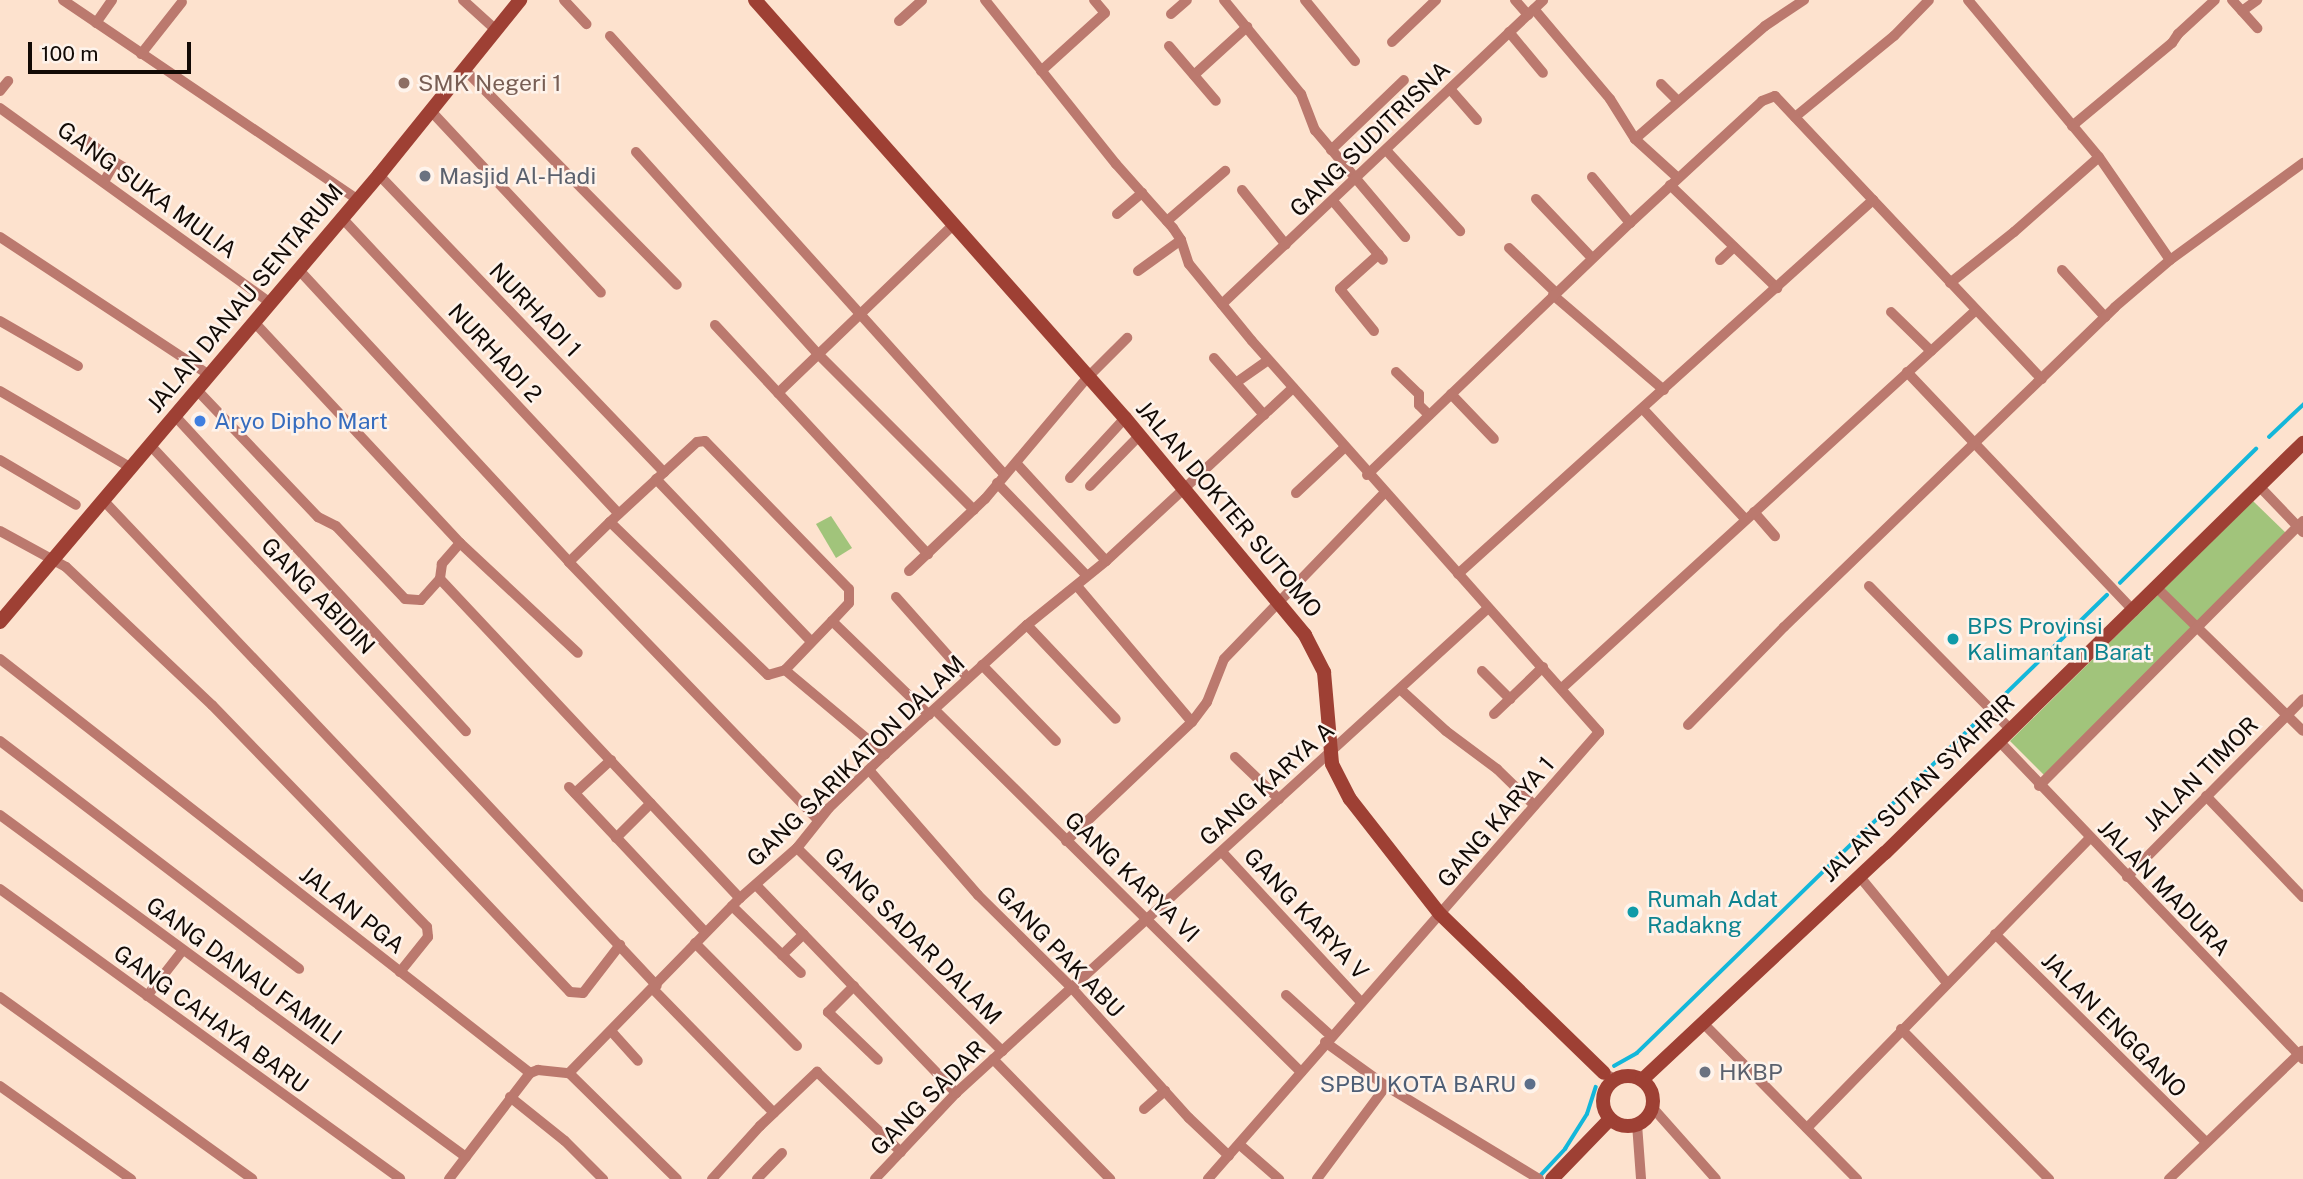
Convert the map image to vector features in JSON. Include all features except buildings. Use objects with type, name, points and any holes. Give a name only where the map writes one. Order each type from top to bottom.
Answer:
[{"type":"street","points":[[63,0],[357,199]]},
{"type":"street","points":[[96,23],[112,0]]},
{"type":"street","points":[[463,0],[496,30]]},
{"type":"street","name":"JALAN DANAU SENTARUM","points":[[0,622],[5,606],[51,561],[84,509],[103,500],[131,468],[379,175],[520,0]]},
{"type":"street","points":[[564,0],[586,23]]},
{"type":"street","name":"JALAN DOKTER SUTOMO","points":[[755,0],[952,226],[1125,418],[1305,635],[1320,661],[1327,685],[1331,751],[1336,776],[1350,800],[1440,914],[1609,1079]]},
{"type":"street","points":[[899,21],[922,0]]},
{"type":"street","name":"GANG KARYA 1","points":[[985,0],[1167,221],[1181,240],[1187,261],[1268,360],[1367,475],[1562,688],[1598,729],[1599,734],[1328,1039],[1240,1145],[1208,1179]]},
{"type":"street","points":[[1041,71],[1105,13],[1094,0]]},
{"type":"street","points":[[1171,14],[1187,0]]},
{"type":"street","points":[[1224,0],[1301,94],[1311,123],[1331,150],[1405,237]]},
{"type":"street","points":[[1305,0],[1355,61]]},
{"type":"street","points":[[1392,42],[1436,0]]},
{"type":"street","points":[[1515,0],[1531,12],[1610,99],[1635,139],[1674,182],[1734,247],[1777,288]]},
{"type":"street","name":"GANG SUDITRISNA","points":[[1222,304],[1543,0]]},
{"type":"street","points":[[1635,139],[1765,26],[1804,0]]},
{"type":"street","points":[[1796,117],[1894,36],[1929,0]]},
{"type":"street","points":[[1968,0],[2099,157],[2170,260]]},
{"type":"street","points":[[2072,126],[2172,43],[2178,34],[2216,0]]},
{"type":"street","points":[[2232,0],[2257,28]]},
{"type":"street","points":[[2242,12],[2257,0]]},
{"type":"street","points":[[141,54],[182,2]]},
{"type":"street","points":[[1195,75],[1247,27]]},
{"type":"street","points":[[1509,32],[1543,73]]},
{"type":"street","points":[[610,36],[863,314],[1004,474]]},
{"type":"street","points":[[1169,46],[1216,101]]},
{"type":"street","points":[[464,69],[677,285]]},
{"type":"street","points":[[1331,150],[1404,80]]},
{"type":"street","points":[[0,90],[8,81]]},
{"type":"street","points":[[1661,84],[1678,101]]},
{"type":"street","points":[[1450,89],[1476,120]]},
{"type":"street","points":[[1367,475],[1554,293],[1674,182],[1765,99],[1777,96],[1975,311],[2042,379]]},
{"type":"street","name":"GANG SUKA MULIA","points":[[0,108],[270,303]]},
{"type":"street","points":[[430,110],[601,293]]},
{"type":"street","points":[[86,140],[130,171]]},
{"type":"street","points":[[1386,150],[1460,231]]},
{"type":"street","points":[[636,152],[819,355],[974,510]]},
{"type":"street","points":[[1950,283],[2014,232],[2099,157]]},
{"type":"street","points":[[104,182],[115,162]]},
{"type":"street","points":[[1688,725],[2105,317],[2170,260],[2303,163]]},
{"type":"street","points":[[1167,221],[1224,171]]},
{"type":"street","name":"NURHADI 1","points":[[379,175],[660,475],[811,641]]},
{"type":"street","points":[[1592,177],[1630,223]]},
{"type":"street","points":[[1242,191],[1286,245]]},
{"type":"street","points":[[1117,214],[1142,193]]},
{"type":"street","points":[[1536,200],[1592,258]]},
{"type":"street","points":[[1458,574],[1873,200]]},
{"type":"street","points":[[1333,201],[1381,257],[1340,289],[1374,331]]},
{"type":"street","name":"NURHADI 2","points":[[342,218],[619,514]]},
{"type":"street","points":[[778,393],[952,226]]},
{"type":"street","points":[[0,237],[209,374]]},
{"type":"street","points":[[1138,271],[1181,240]]},
{"type":"street","points":[[1720,260],[1734,247]]},
{"type":"street","points":[[1509,248],[1554,293],[1664,390]]},
{"type":"street","points":[[299,270],[569,562],[818,820]]},
{"type":"street","points":[[2062,270],[2105,317]]},
{"type":"street","points":[[1562,688],[1975,311]]},
{"type":"street","points":[[1891,312],[1931,351]]},
{"type":"street","points":[[0,321],[78,366]]},
{"type":"street","points":[[254,322],[460,543],[578,653]]},
{"type":"street","points":[[715,325],[928,554]]},
{"type":"street","points":[[909,571],[974,510],[1087,378],[1127,338]]},
{"type":"street","points":[[1214,358],[1264,415]]},
{"type":"street","points":[[1237,382],[1268,360]]},
{"type":"street","points":[[1396,372],[1419,394],[1419,405],[1429,415]]},
{"type":"street","points":[[1907,372],[2134,611]]},
{"type":"street","name":"GANG SARIKATON DALAM","points":[[569,1073],[655,987],[705,932],[797,848],[812,832],[818,820],[885,754],[1027,625],[1106,561],[1293,388]]},
{"type":"street","points":[[197,389],[318,517],[336,526],[405,599],[418,602],[440,579],[442,564],[460,543]]},
{"type":"street","points":[[0,391],[131,468]]},
{"type":"street","points":[[1451,394],[1494,439]]},
{"type":"street","points":[[1643,410],[1746,520]]},
{"type":"street","points":[[175,416],[466,731]]},
{"type":"street","points":[[1070,478],[1125,418]]},
{"type":"street","points":[[1090,486],[1139,436]]},
{"type":"street","points":[[569,562],[610,522],[660,475],[699,441],[706,442],[849,589],[849,603],[785,670],[773,675],[764,673],[610,522]]},
{"type":"street","name":"JALAN SUTAN SYAHRIR","points":[[1647,1080],[2134,611],[2303,443]]},
{"type":"street","name":"GANG ABIDIN","points":[[150,445],[456,775],[620,945],[655,987],[774,1113]]},
{"type":"street","points":[[1296,493],[1344,449]]},
{"type":"street","points":[[0,460],[84,509]]},
{"type":"street","points":[[1016,463],[1106,561]]},
{"type":"street","points":[[997,483],[1087,576]]},
{"type":"street","points":[[2039,786],[2195,627],[2301,526],[2259,486]]},
{"type":"street","points":[[1066,841],[1192,722],[1207,702],[1224,659],[1280,604],[1385,492]]},
{"type":"street","points":[[103,500],[570,992],[583,993],[620,945]]},
{"type":"street","points":[[1754,512],[1775,536]]},
{"type":"street","points":[[0,531],[66,567],[212,705],[427,927],[428,937],[400,972]]},
{"type":"street","points":[[440,579],[651,803],[782,955],[802,973]]},
{"type":"street","points":[[1077,586],[1192,722]]},
{"type":"street","points":[[1869,586],[2011,730]]},
{"type":"street","points":[[2157,588],[2303,731]]},
{"type":"street","points":[[896,597],[968,678]]},
{"type":"street","name":"GANG KARYA A","points":[[1071,987],[1488,608]]},
{"type":"street","name":"GANG KARYA VI","points":[[832,621],[932,712],[1147,917],[1301,1072]]},
{"type":"street","points":[[1027,625],[1116,719]]},
{"type":"street","name":"JALAN PGA","points":[[0,659],[530,1073]]},
{"type":"street","points":[[982,665],[1056,741]]},
{"type":"street","points":[[1493,714],[1543,667]]},
{"type":"street","points":[[785,670],[885,754]]},
{"type":"street","points":[[1482,671],[1510,699]]},
{"type":"street","points":[[1400,689],[1446,731],[1497,769],[1534,805]]},
{"type":"street","name":"JALAN TIMOR","points":[[2127,877],[2303,699]]},
{"type":"street","points":[[0,741],[299,969]]},
{"type":"street","name":"JALAN MADURA","points":[[1999,741],[2089,839],[2302,1054]]},
{"type":"street","points":[[1235,757],[1279,799]]},
{"type":"street","points":[[611,760],[572,790],[705,932]]},
{"type":"street","name":"GANG PAK ABU","points":[[869,770],[978,895],[1071,987],[1165,1091],[1229,1156]]},
{"type":"street","points":[[2206,796],[2303,897]]},
{"type":"street","points":[[616,838],[651,803]]},
{"type":"street","name":"GANG DANAU FAMILI","points":[[0,815],[466,1157]]},
{"type":"street","points":[[1807,1128],[2089,839]]},
{"type":"street","name":"GANG SADAR DALAM","points":[[797,848],[1002,1051]]},
{"type":"street","name":"GANG KARYA V","points":[[1222,852],[1361,1002]]},
{"type":"street","points":[[1860,877],[1947,983]]},
{"type":"street","points":[[756,885],[956,1093]]},
{"type":"street","name":"GANG CAHAYA BARU","points":[[0,889],[400,1179]]},
{"type":"street","points":[[782,955],[804,934]]},
{"type":"street","name":"JALAN ENGGANO","points":[[1995,934],[2206,1142]]},
{"type":"street","points":[[695,943],[797,1046]]},
{"type":"street","points":[[147,996],[183,950]]},
{"type":"street","points":[[854,986],[828,1012],[878,1060]]},
{"type":"street","name":"GANG SADAR","points":[[876,1179],[956,1093],[1071,987]]},
{"type":"street","points":[[1286,995],[1328,1039],[1386,1086],[1539,1179]]},
{"type":"street","points":[[0,997],[251,1179]]},
{"type":"street","points":[[1704,1024],[1857,1179]]},
{"type":"street","points":[[1901,1029],[2049,1179]]},
{"type":"street","points":[[611,1031],[638,1061]]},
{"type":"street","points":[[2169,1179],[2302,1054]]},
{"type":"street","points":[[993,1059],[1110,1179]]},
{"type":"street","points":[[449,1179],[510,1097],[530,1073],[538,1070],[569,1073],[677,1179]]},
{"type":"street","points":[[712,1179],[817,1072],[901,1152]]},
{"type":"street","points":[[1606,1120],[1602,1099],[1609,1079],[1634,1076],[1647,1080],[1654,1113],[1716,1179]]},
{"type":"street","points":[[0,1086],[131,1179]]},
{"type":"street","points":[[1317,1179],[1386,1086]]},
{"type":"street","points":[[1144,1109],[1165,1091]]},
{"type":"street","points":[[510,1097],[565,1141],[603,1179]]},
{"type":"street","points":[[1636,1129],[1654,1113]]},
{"type":"street","points":[[1606,1120],[1636,1129]]},
{"type":"street","points":[[1552,1179],[1606,1120]]},
{"type":"street","points":[[1636,1129],[1641,1179]]},
{"type":"street","points":[[1240,1145],[1279,1179]]},
{"type":"street","points":[[757,1179],[782,1153]]},
{"type":"green space","points":[[2253,501],[2288,535],[2045,776],[2010,741]]},
{"type":"green space","points":[[831,516],[852,548],[836,558],[816,524]]},
{"type":"waterway","points":[[2269,437],[2303,405]]},
{"type":"waterway","points":[[2120,583],[2256,449]]},
{"type":"waterway","points":[[1614,1066],[1637,1053],[2107,595]]},
{"type":"waterway","points":[[1540,1176],[1565,1149],[1587,1114],[1596,1087]]},
{"type":"place","name":"SMK Negeri 1","points":[[404,83]]},
{"type":"place","name":"Masjid Al-Hadi","points":[[425,176]]},
{"type":"place","name":"Aryo Dipho Mart","points":[[200,421]]},
{"type":"place","name":"BPS Provinsi Kalimantan Barat","points":[[1953,639]]},
{"type":"place","name":"Rumah Adat Radakng","points":[[1633,912]]},
{"type":"place","name":"HKBP","points":[[1705,1072]]},
{"type":"place","name":"SPBU KOTA BARU","points":[[1530,1084]]}]
